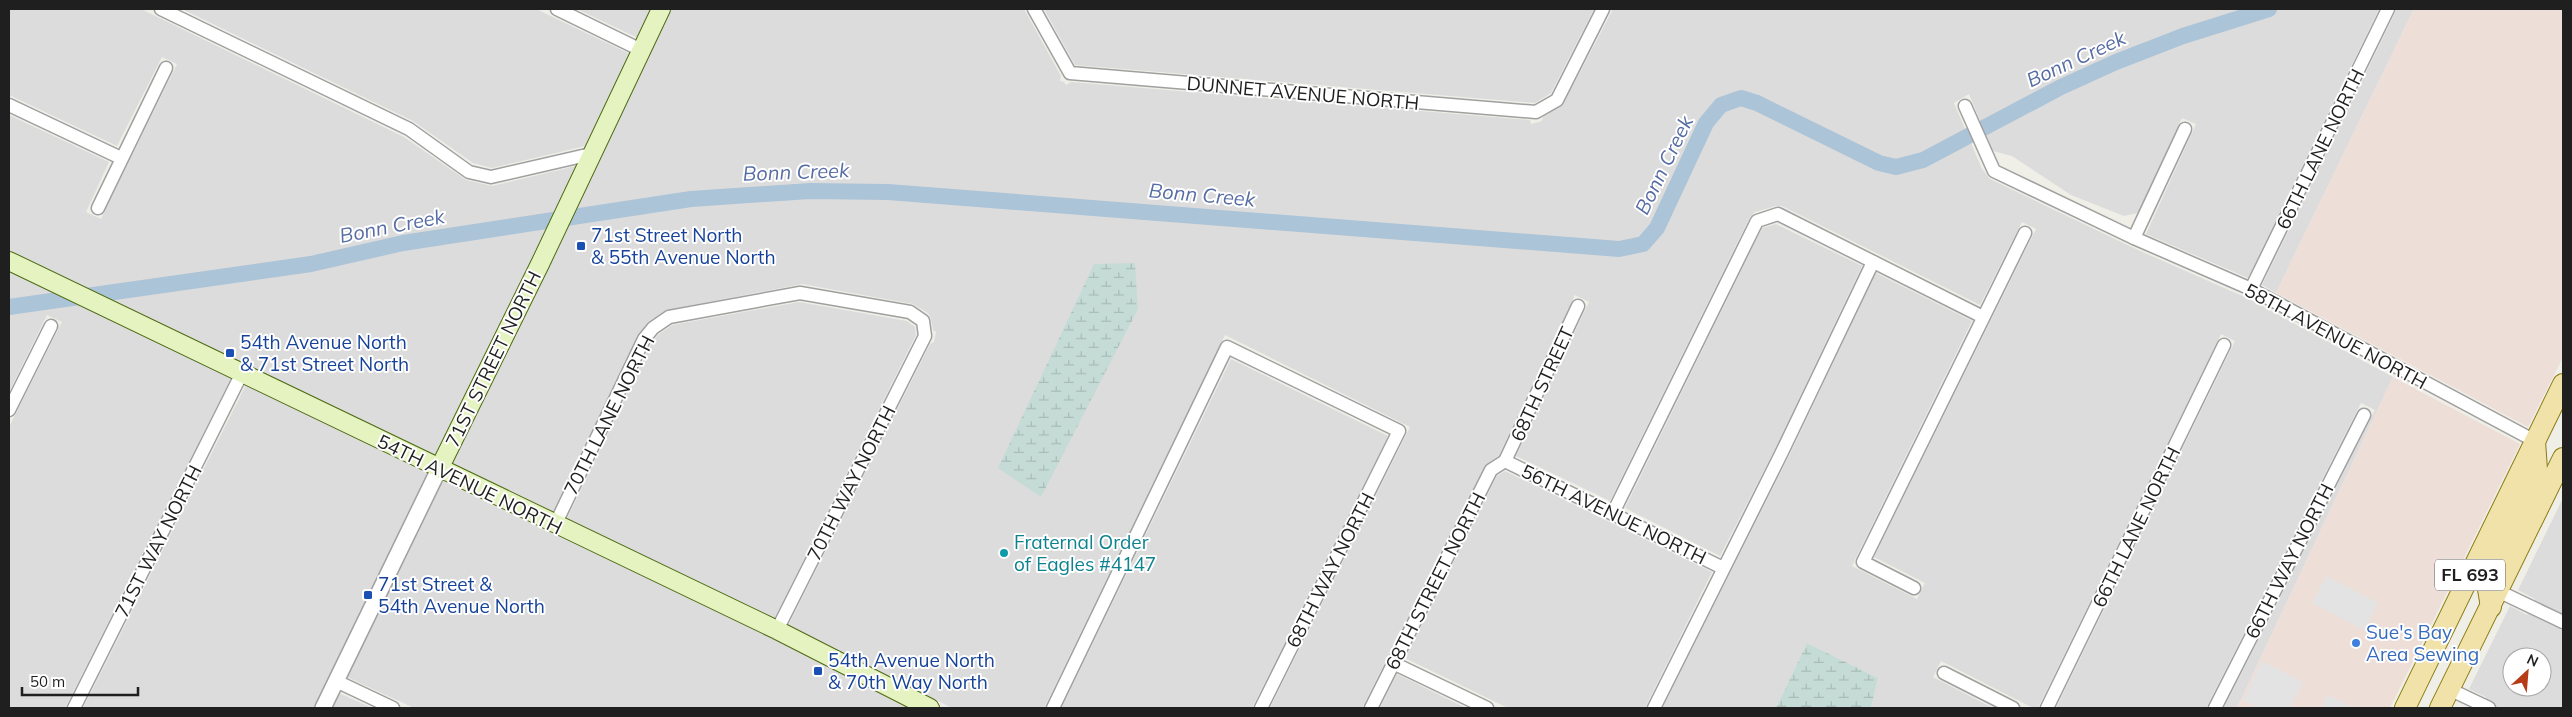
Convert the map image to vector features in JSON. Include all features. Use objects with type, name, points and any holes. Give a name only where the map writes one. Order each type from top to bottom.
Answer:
[{"type":"main road","name":"71ST STREET NORTH","points":[[439,469],[540,264],[590,154],[661,9]]},
{"type":"main road","name":"54TH AVENUE NORTH","points":[[9,262],[777,630],[930,708]]},
{"type":"main road","name":"FL 693","points":[[2406,707],[2563,384]]},
{"type":"main road","points":[[2495,599],[2486,583],[2537,470],[2535,441]]},
{"type":"main road","name":"FL 693","points":[[2440,708],[2563,458]]},
{"type":"street","points":[[161,9],[409,129],[469,172],[491,177],[590,154]]},
{"type":"street","points":[[557,9],[641,50]]},
{"type":"street","name":"DUNNET AVENUE NORTH","points":[[1034,9],[1070,73],[1536,112],[1557,100],[1603,9]]},
{"type":"street","name":"66TH LANE NORTH","points":[[2251,290],[2388,9]]},
{"type":"street","points":[[98,208],[166,68]]},
{"type":"street","points":[[9,105],[121,158]]},
{"type":"street","name":"58TH AVENUE NORTH","points":[[1965,106],[1994,171],[2134,238],[2251,290],[2535,441]]},
{"type":"street","points":[[2134,238],[2186,129]]},
{"type":"street","points":[[1614,513],[1757,221],[1778,214],[1983,317]]},
{"type":"street","points":[[1914,588],[1863,562],[2025,233]]},
{"type":"street","points":[[1654,708],[1781,454],[1873,262]]},
{"type":"street","name":"70TH LANE NORTH","points":[[555,525],[644,339],[653,328],[669,317],[800,293],[910,312],[923,321],[925,336]]},
{"type":"street","name":"68TH STREET","points":[[1505,461],[1578,306]]},
{"type":"street","points":[[9,410],[51,326]]},
{"type":"street","name":"70TH WAY NORTH","points":[[777,630],[925,336]]},
{"type":"street","name":"66TH LANE NORTH","points":[[2047,708],[2224,345]]},
{"type":"street","name":"68TH WAY NORTH","points":[[1053,708],[1227,347],[1399,431],[1261,708]]},
{"type":"street","name":"71ST WAY NORTH","points":[[74,708],[242,374]]},
{"type":"street","name":"66TH WAY NORTH","points":[[2215,708],[2364,414]]},
{"type":"street","name":"56TH AVENUE NORTH","points":[[1505,461],[1723,568]]},
{"type":"street","name":"68TH STREET NORTH","points":[[1371,708],[1491,470],[1505,461]]},
{"type":"street","name":"71ST STREET NORTH","points":[[323,708],[439,469]]},
{"type":"street","points":[[2495,599],[2563,622]]},
{"type":"street","points":[[1393,663],[1487,708]]},
{"type":"street","points":[[1944,673],[2013,708]]},
{"type":"street","points":[[336,681],[393,708]]},
{"type":"street","points":[[2449,689],[2489,708]]},
{"type":"shaded area","points":[[9,9],[141,9],[404,137],[466,180],[492,186],[576,166],[533,260],[436,457],[9,252],[9,115],[109,162],[86,212],[101,219],[177,64],[162,57],[117,146],[9,95]]},
{"type":"shaded area","points":[[182,9],[536,9],[630,54],[585,146],[492,168],[473,163],[413,121]]},
{"type":"shaded area","points":[[577,9],[652,9],[638,38]]},
{"type":"shaded area","points":[[670,9],[1024,9],[1061,76],[1060,81],[1066,85],[1071,82],[1530,120],[1531,124],[1542,121],[1543,117],[1564,103],[1613,9],[2379,9],[2248,278],[2146,234],[2196,124],[2182,118],[2138,213],[2124,216],[2071,195],[2012,156],[1993,151],[1969,94],[1954,103],[1982,169],[1990,179],[2138,250],[2247,298],[2393,377],[2237,708],[2224,708],[2375,410],[2361,403],[2206,708],[2056,708],[2235,341],[2221,334],[2038,708],[2033,708],[1941,661],[1933,677],[1993,708],[1871,708],[1878,678],[1807,643],[1776,708],[1662,708],[1788,458],[1876,273],[1972,321],[1852,566],[1917,599],[1925,583],[1874,557],[2036,229],[2022,222],[1980,305],[1782,206],[1776,206],[1755,212],[1750,217],[1610,501],[1516,456],[1589,302],[1575,295],[1499,455],[1484,467],[1362,708],[1270,708],[1410,427],[1225,335],[1044,708],[952,708],[788,626],[930,344],[934,342],[936,332],[933,330],[928,313],[913,304],[802,284],[666,310],[649,321],[637,336],[552,514],[450,464],[596,161],[600,160],[599,155]]},
{"type":"shaded area","points":[[1044,9],[1594,9],[1551,93],[1535,103],[1075,65]]},
{"type":"shaded area","points":[[2397,9],[2414,9],[2276,293],[2262,285]]},
{"type":"shaded area","points":[[2414,9],[2563,9],[2563,357],[2528,427],[2276,293]]},
{"type":"shaded area","points":[[1776,224],[1862,266],[1774,451],[1720,556],[1625,508],[1762,228]]},
{"type":"shaded area","points":[[9,271],[231,378],[65,708],[9,708],[9,427],[62,322],[47,315],[9,392]]},
{"type":"shaded area","points":[[799,302],[907,321],[915,327],[916,335],[774,619],[566,521],[651,344],[658,335],[672,325]]},
{"type":"shaded area","points":[[1231,359],[1388,436],[1252,708],[1062,707]]},
{"type":"shaded area","points":[[2393,377],[2520,444],[2390,708],[2237,708]]},
{"type":"shaded area","points":[[246,385],[428,474],[314,708],[83,708]]},
{"type":"shaded area","points":[[1505,471],[1712,572],[1645,708],[1508,708],[1405,658],[1497,476]]},
{"type":"shaded area","points":[[442,481],[773,638],[910,708],[414,708],[347,677]]},
{"type":"shaded area","points":[[2563,498],[2563,708],[2488,708],[2482,705],[2486,697],[2469,689],[2510,606],[2527,615],[2535,599],[2518,590]]},
{"type":"shaded area","points":[[2326,576],[2378,603],[2364,630],[2312,603]]},
{"type":"shaded area","points":[[2262,661],[2303,682],[2290,708],[2258,708],[2243,700]]},
{"type":"shaded area","points":[[1397,674],[1466,708],[1380,708]]},
{"type":"shaded area","points":[[339,693],[372,708],[332,708]]},
{"type":"shaded area","points":[[2328,695],[2354,708],[2321,708]]},
{"type":"green space","points":[[1135,263],[1138,309],[1041,497],[998,468],[1094,264]]},
{"type":"green space","points":[[1807,643],[1878,678],[1871,708],[1776,708]]},
{"type":"waterway","name":"Bonn Creek","points":[[9,307],[311,264],[403,243],[691,199],[810,191],[888,192],[1619,249],[1643,244],[1657,228],[1706,123],[1721,105],[1741,98],[1757,103],[1879,163],[1896,167],[1923,160],[2061,87],[2116,62],[2183,36],[2269,9]]},
{"type":"place","name":"71st Street North & 55th Avenue North","points":[[581,246]]},
{"type":"place","name":"54th Avenue North & 71st Street North","points":[[230,353]]},
{"type":"place","name":"Fraternal Order of Eagles #4147","points":[[1004,553]]},
{"type":"place","name":"71st Street & 54th Avenue North","points":[[368,595]]},
{"type":"place","name":"Sue's Bay Area Sewing","points":[[2356,643]]},
{"type":"place","name":"54th Avenue North & 70th Way North","points":[[818,671]]}]
